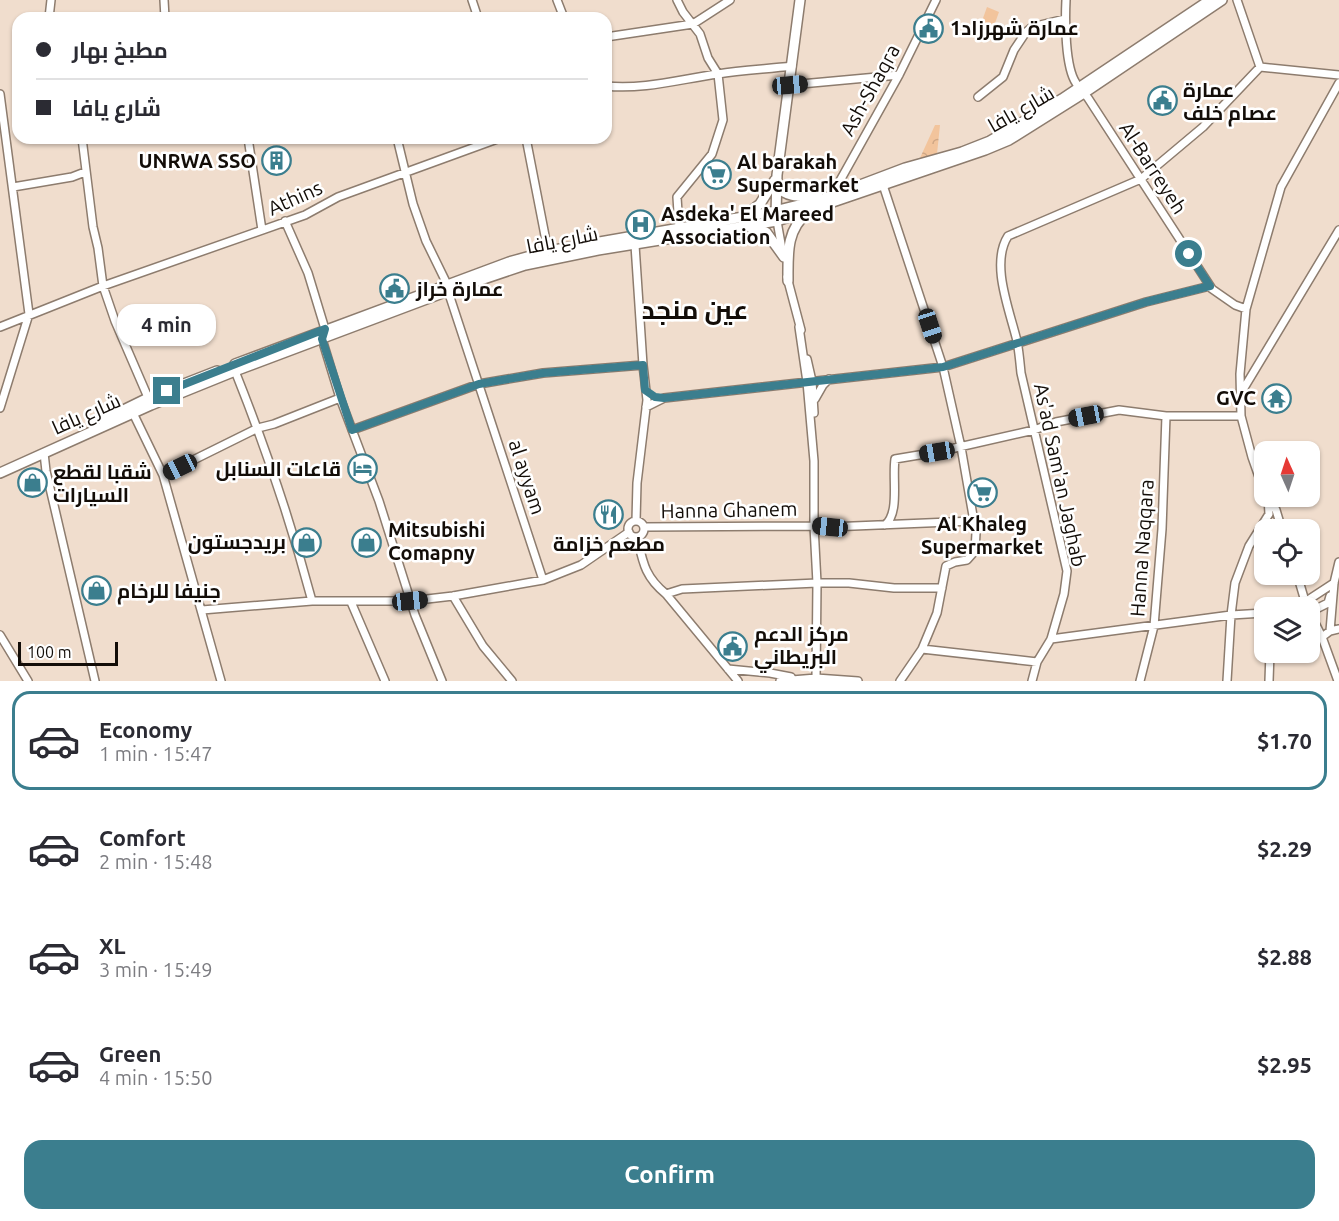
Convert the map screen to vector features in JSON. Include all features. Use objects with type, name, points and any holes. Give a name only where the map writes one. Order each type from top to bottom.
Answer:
[{"type":"main road","points":[[776,216],[777,175],[800,0]]},
{"type":"main road","name":"شارع يافا","points":[[447,288],[525,265],[814,208],[960,159],[1009,140],[1210,0]]},
{"type":"main road","name":"شارع يافا","points":[[776,216],[905,168],[962,152],[990,141],[1082,90],[1221,0]]},
{"type":"main road","points":[[777,175],[760,204],[742,222],[766,232],[784,257]]},
{"type":"main road","points":[[777,186],[785,194],[790,195],[832,195]]},
{"type":"main road","points":[[788,281],[791,235],[798,222],[814,208]]},
{"type":"main road","name":"شارع يافا","points":[[0,467],[150,401],[447,288],[509,262],[548,251],[679,228],[742,222]]},
{"type":"main road","name":"شارع يافا","points":[[0,473],[133,413],[150,401],[323,334]]},
{"type":"street","points":[[677,0],[700,34],[708,58],[718,74],[723,120],[712,154],[677,197],[679,228]]},
{"type":"street","points":[[612,36],[693,24],[730,0]]},
{"type":"street","name":"Ash-Shaqra","points":[[832,195],[899,75],[936,0]]},
{"type":"street","name":"Al-Barreyeh","points":[[1066,0],[1065,19],[1071,72],[1210,286],[1235,305],[1246,309]]},
{"type":"street","points":[[1237,0],[1260,67]]},
{"type":"street","points":[[978,97],[1003,76],[1014,50],[1026,32],[1032,27],[1065,19]]},
{"type":"street","points":[[612,86],[648,85],[792,66]]},
{"type":"street","points":[[1260,67],[1339,75]]},
{"type":"street","points":[[1142,180],[1203,127],[1260,67]]},
{"type":"street","points":[[790,85],[899,75]]},
{"type":"street","points":[[1254,463],[1241,416],[1240,394],[1246,309],[1281,187],[1339,83]]},
{"type":"street","points":[[0,94],[28,314],[0,408]]},
{"type":"street","points":[[83,144],[103,286],[115,321],[150,401]]},
{"type":"street","points":[[249,144],[262,230]]},
{"type":"street","name":"al ayyam","points":[[398,144],[413,204],[426,241],[447,288],[543,580]]},
{"type":"street","name":"Athins","points":[[0,327],[103,286],[305,215],[338,197],[483,144]]},
{"type":"street","points":[[527,144],[548,251]]},
{"type":"street","points":[[13,187],[72,177],[85,172]]},
{"type":"street","name":"As'ad Sam'an Jaghab","points":[[1032,681],[1037,662],[1051,639],[1064,594],[1067,571],[1008,310],[1001,267],[1002,246],[1008,236],[1142,180]]},
{"type":"street","points":[[883,185],[943,367],[961,447],[976,533],[975,551],[967,561],[955,562],[946,566],[937,613],[922,649],[900,681]]},
{"type":"street","points":[[776,216],[788,281],[807,358],[814,405],[816,678]]},
{"type":"street","points":[[285,221],[308,273],[340,398],[379,501],[410,601],[442,681]]},
{"type":"street","points":[[1240,394],[1339,230]]},
{"type":"street","points":[[635,245],[646,407],[637,483],[636,521]]},
{"type":"street","points":[[645,390],[655,397],[664,398],[943,367],[1146,302],[1210,286]]},
{"type":"street","points":[[799,327],[800,341],[810,381],[814,460]]},
{"type":"street","points":[[789,384],[796,379],[801,370],[798,348],[800,341]]},
{"type":"street","points":[[807,358],[820,376],[830,379]]},
{"type":"street","points":[[352,430],[479,384],[543,373],[643,365]]},
{"type":"street","points":[[235,370],[258,428],[312,601]]},
{"type":"street","points":[[814,405],[817,394],[830,379]]},
{"type":"street","points":[[163,475],[258,428],[340,398]]},
{"type":"street","points":[[646,407],[664,398]]},
{"type":"street","points":[[885,525],[891,520],[894,512],[892,473],[895,459],[961,447],[1034,430],[1056,422],[1119,410],[1166,416],[1241,416]]},
{"type":"street","points":[[133,413],[163,475],[221,681]]},
{"type":"street","name":"Hanna Naqqara","points":[[1140,681],[1154,626],[1162,530],[1166,416]]},
{"type":"street","points":[[44,453],[46,471],[95,681]]},
{"type":"street","points":[[636,521],[644,527],[644,532],[637,537]]},
{"type":"street","points":[[202,610],[312,601],[410,601],[543,580],[581,566],[629,532],[630,525],[636,521]]},
{"type":"street","name":"Hanna Ghanem","points":[[644,527],[830,527],[974,521]]},
{"type":"street","points":[[629,532],[637,537],[648,575],[654,584],[666,594],[738,681]]},
{"type":"street","points":[[1227,681],[1235,584],[1249,546],[1254,541]]},
{"type":"street","points":[[1320,607],[1328,603],[1339,562]]},
{"type":"street","points":[[1319,597],[1334,583]]},
{"type":"street","points":[[1330,631],[1334,583]]},
{"type":"street","points":[[666,594],[682,589],[817,584],[942,588]]},
{"type":"street","points":[[453,596],[483,646],[512,681]]},
{"type":"street","points":[[351,602],[385,681]]},
{"type":"street","points":[[1051,639],[1254,614]]},
{"type":"street","points":[[1322,637],[1330,631],[1339,629]]},
{"type":"street","points":[[1320,633],[1338,681]]},
{"type":"street","points":[[0,636],[28,681]]},
{"type":"street","points":[[922,649],[1037,662]]},
{"type":"street","points":[[1269,681],[1270,663]]},
{"type":"street","points":[[729,670],[770,673],[799,679]]},
{"type":"street","points":[[729,670],[731,681]]},
{"type":"street","points":[[780,681],[816,678],[858,681]]},
{"type":"green space","points":[[987,7],[999,12],[990,37],[978,32]]},
{"type":"green space","points":[[935,125],[940,125],[937,154],[920,158]]},
{"type":"place","name":"عمارة شهرزاد1","points":[[929,28]]},
{"type":"place","name":"عمارة عصام خلف","points":[[1162,101]]},
{"type":"place","name":"UNRWA SSO","points":[[277,161]]},
{"type":"place","name":"Al barakah Supermarket","points":[[716,174]]},
{"type":"place","name":"Asdeka' El Mareed Association","points":[[640,225]]},
{"type":"place","name":"عمارة خراز","points":[[395,289]]},
{"type":"place","name":"GVC","points":[[1277,398]]},
{"type":"place","name":"قاعات السنابل","points":[[362,469]]},
{"type":"place","name":"شقبا لقطع السيارات","points":[[32,483]]},
{"type":"place","name":"Al Khaleg Supermarket","points":[[982,493]]},
{"type":"place","name":"مطعم خزامة","points":[[609,514]]},
{"type":"place","name":"بريدجستون","points":[[307,542]]},
{"type":"place","name":"Mitsubishi Comapny","points":[[367,542]]},
{"type":"place","name":"جنيفا للرخام","points":[[96,591]]},
{"type":"place","name":"مركز الدعم البريطاني","points":[[733,646]]},
{"type":"district","name":"عين منجد","points":[[695,310]]},
{"type":"route","points":[[167,391],[325,329],[322,339],[352,430],[479,384],[543,373],[643,365],[645,390],[655,397],[664,398],[943,367],[1146,302],[1210,286],[1189,254]]}]
